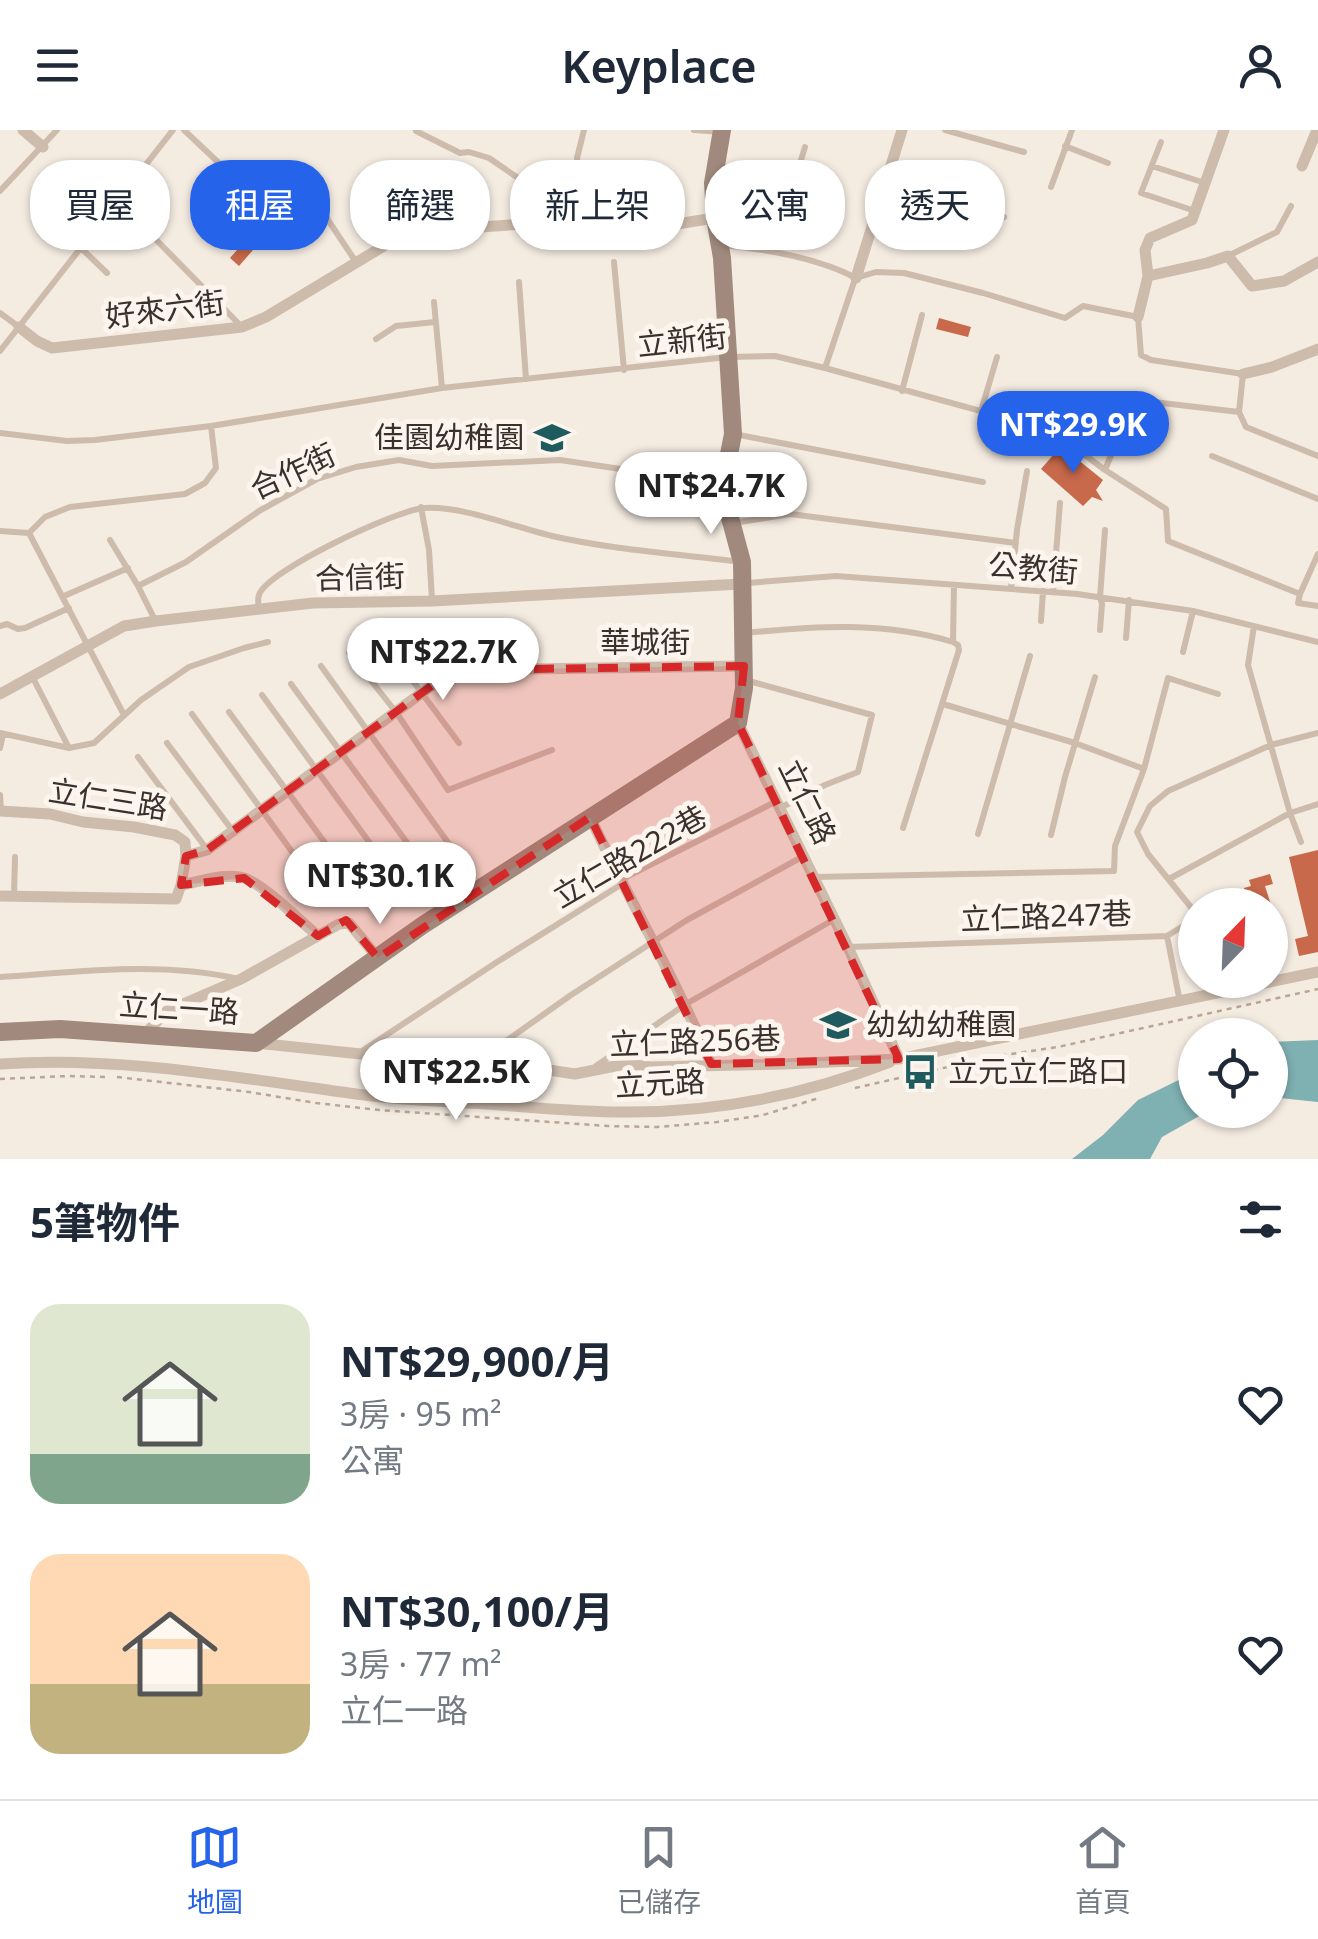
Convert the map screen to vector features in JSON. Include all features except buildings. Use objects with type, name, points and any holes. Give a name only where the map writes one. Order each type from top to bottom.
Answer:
[{"type":"street","points":[[23,130],[43,147]]},
{"type":"street","points":[[893,160],[902,130]]},
{"type":"street","points":[[1138,316],[1148,276],[1144,250],[1150,238],[1192,220],[1224,130]]},
{"type":"street","points":[[1302,166],[1315,130]]},
{"type":"street","points":[[717,160],[722,131]]},
{"type":"street","name":"好來六街","points":[[19,327],[52,348],[242,327],[266,317],[378,250]]},
{"type":"street","points":[[720,250],[732,434],[723,485],[742,562],[744,673],[738,722]]},
{"type":"street","points":[[856,278],[865,250]]},
{"type":"street","points":[[1148,276],[1228,256],[1252,286],[1284,281],[1318,262]]},
{"type":"street","points":[[1243,374],[1318,349]]},
{"type":"street","name":"合信街","points":[[0,694],[124,626],[156,621],[312,604],[741,584]]},
{"type":"street","name":"華城街","points":[[186,856],[207,850],[454,670],[744,673]]},
{"type":"street","name":"立仁路","points":[[738,722],[899,1058]]},
{"type":"street","name":"立仁一路","points":[[0,1032],[60,1029],[256,1043],[423,925],[738,722]]},
{"type":"street","name":"立仁三路","points":[[1,810],[134,826],[175,835],[185,842],[181,884]]},
{"type":"street","points":[[590,817],[686,1004],[711,1064]]},
{"type":"street","points":[[0,896],[176,899],[181,884],[230,876],[244,878],[264,890],[318,936]]},
{"type":"street","points":[[144,1034],[167,1011],[241,980],[339,924],[350,924],[378,958]]},
{"type":"street","points":[[899,1058],[1318,972]]},
{"type":"street","name":"立仁路256巷","points":[[256,1043],[575,1074],[626,1064],[650,1067],[899,1058]]},
{"type":"street","name":"立元路","points":[[0,1064],[112,1064],[380,1097],[661,1112],[740,1104],[837,1081],[899,1058]]},
{"type":"lane","points":[[0,191],[57,130]]},
{"type":"lane","points":[[149,160],[172,130]]},
{"type":"lane","points":[[184,130],[216,160]]},
{"type":"lane","points":[[577,160],[584,130]]},
{"type":"lane","points":[[694,130],[722,131]]},
{"type":"lane","points":[[945,130],[1024,152]]},
{"type":"lane","points":[[1051,187],[1072,130]]},
{"type":"lane","points":[[416,131],[452,150],[489,158],[510,172]]},
{"type":"lane","points":[[1161,142],[1141,193],[1196,212]]},
{"type":"lane","points":[[1065,146],[1108,162]]},
{"type":"lane","points":[[773,252],[804,147]]},
{"type":"lane","points":[[1152,166],[1206,184]]},
{"type":"lane","points":[[1228,256],[1277,232],[1291,206]]},
{"type":"lane","points":[[330,223],[356,263]]},
{"type":"lane","points":[[0,351],[78,250]]},
{"type":"lane","points":[[82,250],[107,273]]},
{"type":"lane","points":[[166,250],[242,327]]},
{"type":"lane","points":[[763,250],[840,270],[856,278],[876,272],[904,273],[1065,318],[1083,306],[1138,316],[1141,354],[1151,360],[1243,374],[1239,412],[1246,427],[1318,456]]},
{"type":"lane","points":[[614,262],[624,370]]},
{"type":"lane","points":[[825,368],[856,278]]},
{"type":"lane","points":[[519,282],[526,380]]},
{"type":"lane","points":[[434,302],[442,388]]},
{"type":"lane","points":[[0,313],[19,327]]},
{"type":"lane","points":[[902,391],[922,315]]},
{"type":"lane","points":[[376,339],[396,326],[435,322]]},
{"type":"lane","name":"立新街","points":[[0,433],[68,441],[211,426],[442,388],[730,357],[775,356],[1052,432],[1166,509],[1168,541],[1300,594]]},
{"type":"lane","points":[[981,412],[997,357]]},
{"type":"lane","points":[[1106,470],[1135,402],[1239,412]]},
{"type":"lane","points":[[0,531],[29,533],[45,517],[70,507],[186,494],[205,482],[216,468],[211,426]]},
{"type":"lane","points":[[732,434],[983,482]]},
{"type":"lane","points":[[1212,456],[1318,498]]},
{"type":"lane","name":"合作街","points":[[138,586],[186,562],[259,510],[317,479],[370,464],[400,460],[432,466],[560,460],[723,485]]},
{"type":"lane","points":[[1011,589],[1026,471]]},
{"type":"lane","points":[[1053,592],[1060,502]]},
{"type":"lane","points":[[259,610],[259,594],[267,584],[300,561],[344,538],[421,507],[445,508],[612,547],[742,562]]},
{"type":"lane","points":[[421,507],[432,601]]},
{"type":"lane","points":[[732,524],[790,514],[1016,543]]},
{"type":"lane","points":[[1100,630],[1105,530]]},
{"type":"lane","points":[[29,533],[124,715]]},
{"type":"lane","points":[[110,540],[156,621]]},
{"type":"lane","points":[[1318,554],[1298,604],[1318,606]]},
{"type":"lane","points":[[64,596],[128,568]]},
{"type":"lane","name":"公教街","points":[[741,584],[836,576],[1053,592],[1193,610],[1318,642]]},
{"type":"lane","points":[[953,642],[954,585]]},
{"type":"lane","points":[[1040,620],[1043,591]]},
{"type":"lane","points":[[1126,638],[1128,600]]},
{"type":"lane","points":[[0,626],[25,628],[69,608]]},
{"type":"lane","points":[[1183,652],[1193,610]]},
{"type":"lane","points":[[743,634],[814,626],[877,628],[932,636],[958,645],[904,828]]},
{"type":"lane","points":[[1254,626],[1248,666],[1301,842]]},
{"type":"lane","points":[[0,748],[2,734],[69,748],[94,742],[141,700],[188,667],[268,642]]},
{"type":"lane","points":[[390,648],[458,744]]},
{"type":"lane","points":[[349,653],[396,712],[448,790],[552,750]]},
{"type":"lane","points":[[978,834],[1030,656]]},
{"type":"lane","points":[[322,666],[454,851]]},
{"type":"lane","name":"立仁路222巷","points":[[359,1053],[622,884],[626,877],[858,772],[872,715],[744,673]]},
{"type":"lane","points":[[1052,835],[1095,677]]},
{"type":"lane","points":[[33,678],[69,748]]},
{"type":"lane","points":[[813,878],[1114,871],[1115,846],[1144,768],[1168,678],[1218,694]]},
{"type":"lane","points":[[290,684],[427,870]]},
{"type":"lane","points":[[262,695],[407,894]]},
{"type":"lane","points":[[943,704],[1144,768]]},
{"type":"lane","points":[[229,712],[372,906]]},
{"type":"lane","points":[[192,714],[311,878]]},
{"type":"lane","points":[[1318,733],[1270,745],[1168,791],[1150,806],[1138,832],[1148,854],[1170,879],[1290,813],[1318,804]]},
{"type":"lane","points":[[167,743],[233,830]]},
{"type":"lane","points":[[138,757],[207,850]]},
{"type":"lane","points":[[0,795],[1,810]]},
{"type":"lane","points":[[474,1064],[652,942],[804,856]]},
{"type":"lane","points":[[14,896],[15,857]]},
{"type":"lane","name":"立仁路247巷","points":[[848,947],[1167,936],[1193,920],[1194,911],[1170,879]]},
{"type":"lane","points":[[588,1073],[686,1004],[833,920]]},
{"type":"lane","points":[[1167,936],[1180,1002]]},
{"type":"lane","points":[[0,977],[118,970],[212,973],[241,980]]},
{"type":"path","points":[[857,1087],[1318,989]]},
{"type":"path","points":[[0,1079],[115,1077],[379,1110],[608,1126],[718,1122],[764,1115],[824,1097]]},
{"type":"highlighted area","points":[[744,666],[738,723],[899,1059],[711,1064],[590,817],[378,958],[346,920],[318,936],[244,878],[181,885],[186,856],[207,850],[453,670]]},
{"type":"water","points":[[1318,1040],[1318,1102],[1288,1099],[1288,1041]]},
{"type":"water","points":[[1178,1080],[1178,1128],[1162,1137],[1150,1159],[1072,1159],[1103,1135],[1138,1100]]},
{"type":"place","name":"佳園幼稚園","points":[[552,438]]},
{"type":"place","name":"幼幼幼稚園","points":[[838,1025]]},
{"type":"place","name":"立元立仁路口","points":[[920,1072]]}]
